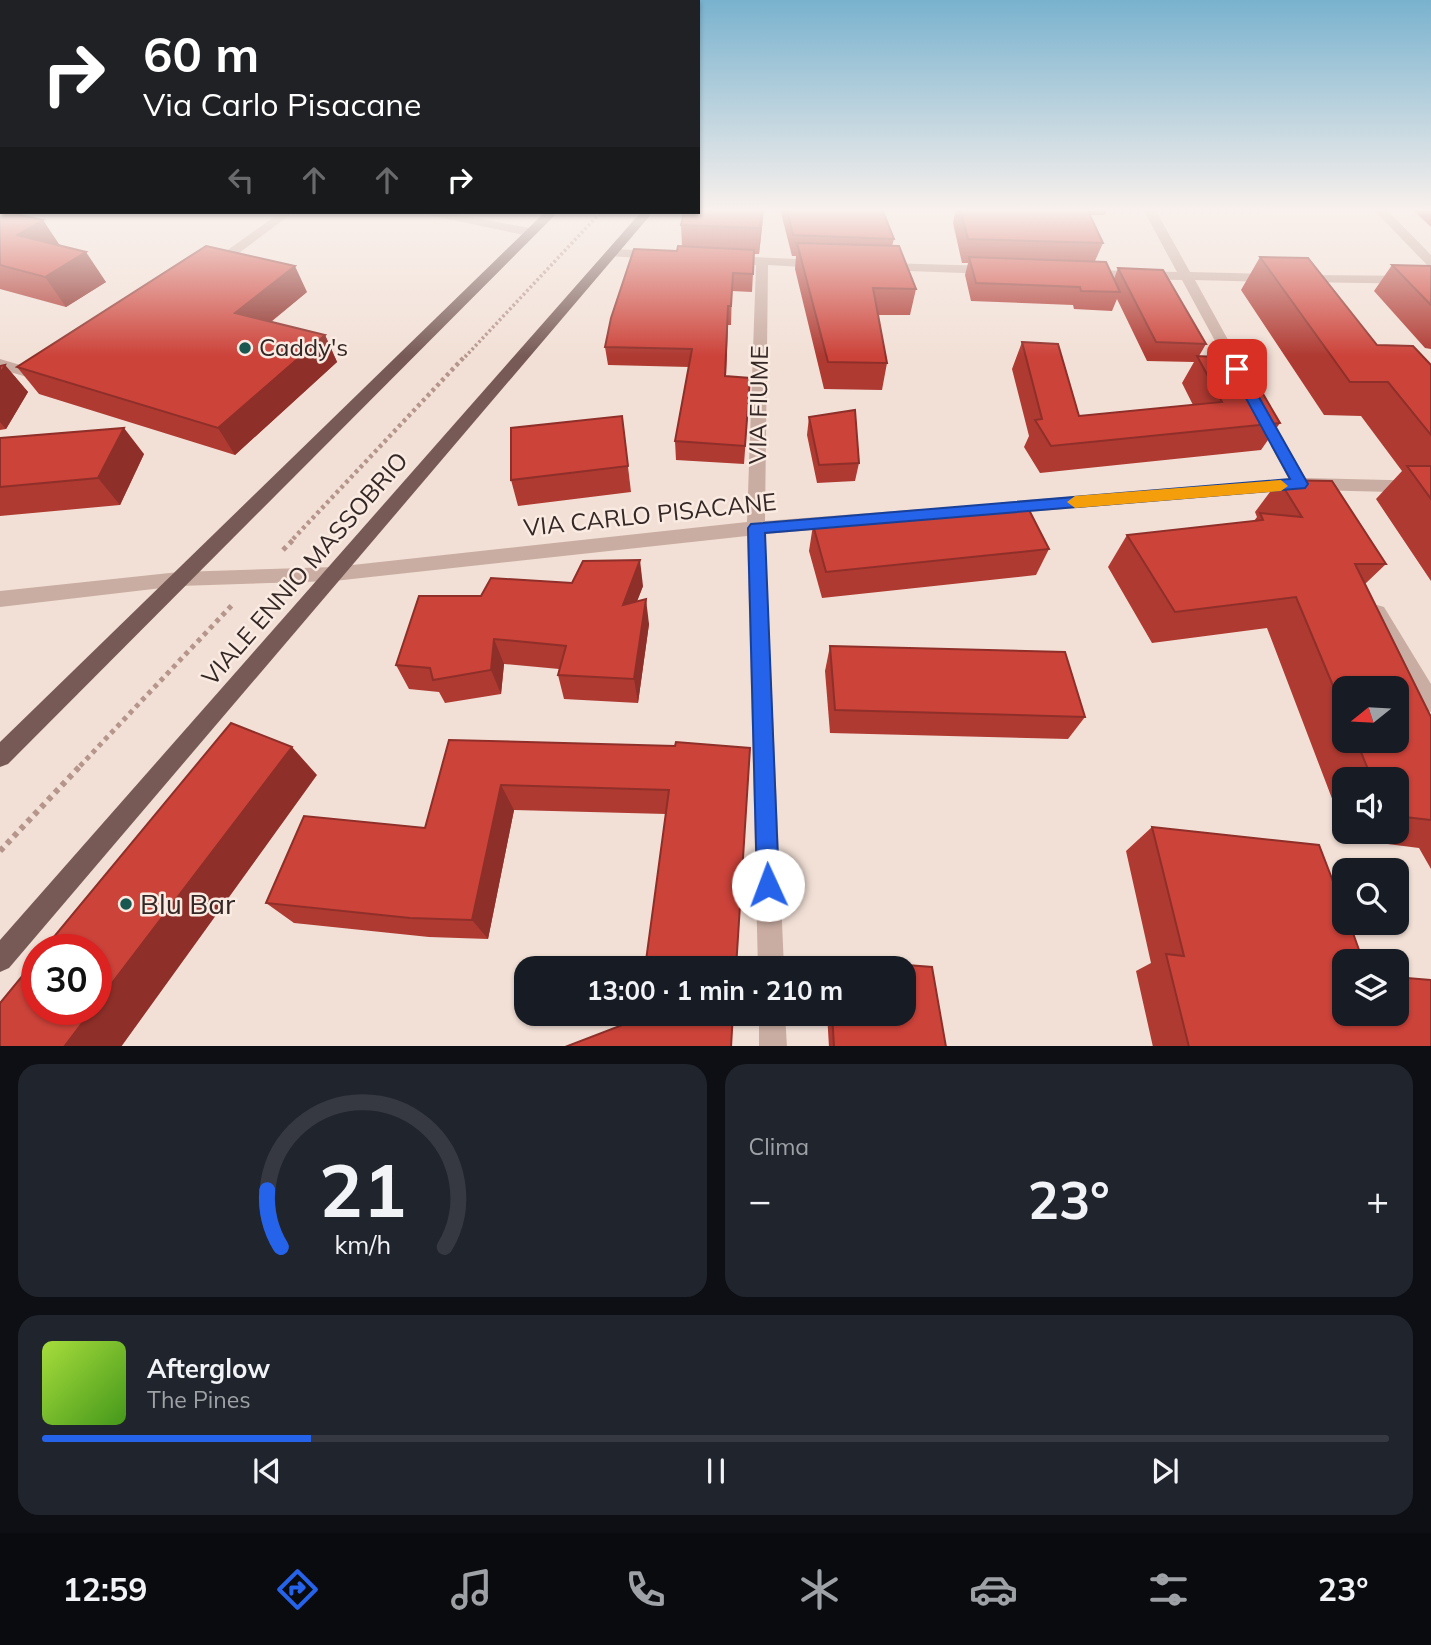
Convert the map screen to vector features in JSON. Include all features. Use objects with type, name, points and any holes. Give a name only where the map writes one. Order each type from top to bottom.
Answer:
[{"type":"main road","points":[[0,757],[503,258]]},
{"type":"main road","name":"VIALE ENNIO MASSOBRIO","points":[[0,959],[609,258]]},
{"type":"street","points":[[201,274],[225,258]]},
{"type":"street","points":[[1176,258],[1314,507]]},
{"type":"street","points":[[722,260],[831,265]]},
{"type":"street","name":"VIA FIUME","points":[[762,262],[756,528],[771,956]]},
{"type":"street","points":[[872,266],[1009,271]]},
{"type":"street","points":[[1077,273],[1431,280]]},
{"type":"street","points":[[0,364],[43,371]]},
{"type":"street","points":[[993,509],[1300,484],[1431,487]]},
{"type":"street","name":"VIA CARLO PISACANE","points":[[0,599],[180,579],[334,574],[756,528],[937,513]]},
{"type":"street","points":[[1369,599],[1431,703]]},
{"type":"street","points":[[773,1026],[774,1046]]},
{"type":"path","points":[[0,851],[558,258]]},
{"type":"building","points":[[0,258],[76,258],[45,277],[0,265]]},
{"type":"building","points":[[188,258],[259,258],[295,266],[235,313],[325,335],[218,428],[17,367]]},
{"type":"building","points":[[631,258],[754,258],[753,274],[733,273],[731,306],[728,306],[725,376],[750,378],[745,446],[675,441],[692,349],[605,347],[611,318]]},
{"type":"building","points":[[801,258],[904,258],[916,289],[873,288],[887,363],[828,362]]},
{"type":"building","points":[[969,258],[1106,262],[1120,292],[1081,291],[1080,287],[976,283]]},
{"type":"building","points":[[1261,258],[1308,258],[1377,345],[1413,346],[1431,365],[1431,435],[1388,382],[1350,382]]},
{"type":"building","points":[[1392,265],[1431,266],[1431,305]]},
{"type":"building","points":[[1118,268],[1163,270],[1206,344],[1156,342]]},
{"type":"building","points":[[1022,342],[1058,344],[1079,416],[1222,402],[1197,356],[1242,358],[1280,423],[1051,446],[1035,420],[1042,419]]},
{"type":"building","points":[[855,410],[859,463],[819,465],[809,417]]},
{"type":"building","points":[[622,416],[628,466],[511,480],[511,428]]},
{"type":"building","points":[[124,428],[98,478],[0,487],[0,438]]},
{"type":"building","points":[[1407,466],[1431,466],[1431,499]]},
{"type":"building","points":[[1279,480],[1332,481],[1386,564],[1355,564],[1431,717],[1431,820],[1409,817],[1409,767],[1367,767],[1361,753],[1409,753],[1409,676],[1332,676],[1332,683],[1296,597],[1175,612],[1127,535],[1263,520],[1260,513],[1302,517]]},
{"type":"building","points":[[1026,504],[1049,549],[826,572],[813,525]]},
{"type":"building","points":[[640,560],[623,605],[646,599],[634,679],[558,675],[566,646],[494,639],[491,670],[433,680],[430,668],[396,665],[419,596],[481,596],[491,578],[572,583],[583,561]]},
{"type":"building","points":[[830,646],[1065,652],[1085,717],[835,710]]},
{"type":"building","points":[[231,723],[292,747],[112,983],[112,934],[56,934]]},
{"type":"building","points":[[449,740],[675,746],[676,742],[750,748],[737,956],[647,956],[669,790],[501,785],[472,920],[410,918],[266,903],[304,816],[425,828]]},
{"type":"building","points":[[1152,827],[1319,845],[1332,879],[1332,935],[1354,935],[1359,949],[1332,949],[1332,1026],[1409,1026],[1409,978],[1431,980],[1431,1046],[1189,1046],[1166,954],[1184,956]]},
{"type":"building","points":[[916,966],[932,967],[946,1046],[834,1046],[833,1026],[916,1026]]},
{"type":"building","points":[[21,977],[21,1025],[81,1025],[65,1046],[0,1046],[0,1003]]},
{"type":"building","points":[[620,1026],[732,1026],[731,1046],[568,1046]]},
{"type":"slow traffic","points":[[1075,502],[1281,486]]},
{"type":"place","name":"Caddy's","points":[[245,348]]},
{"type":"place","name":"Blu Bar","points":[[126,904]]},
{"type":"route","points":[[768,885],[756,528],[1300,484],[1237,369]]}]
